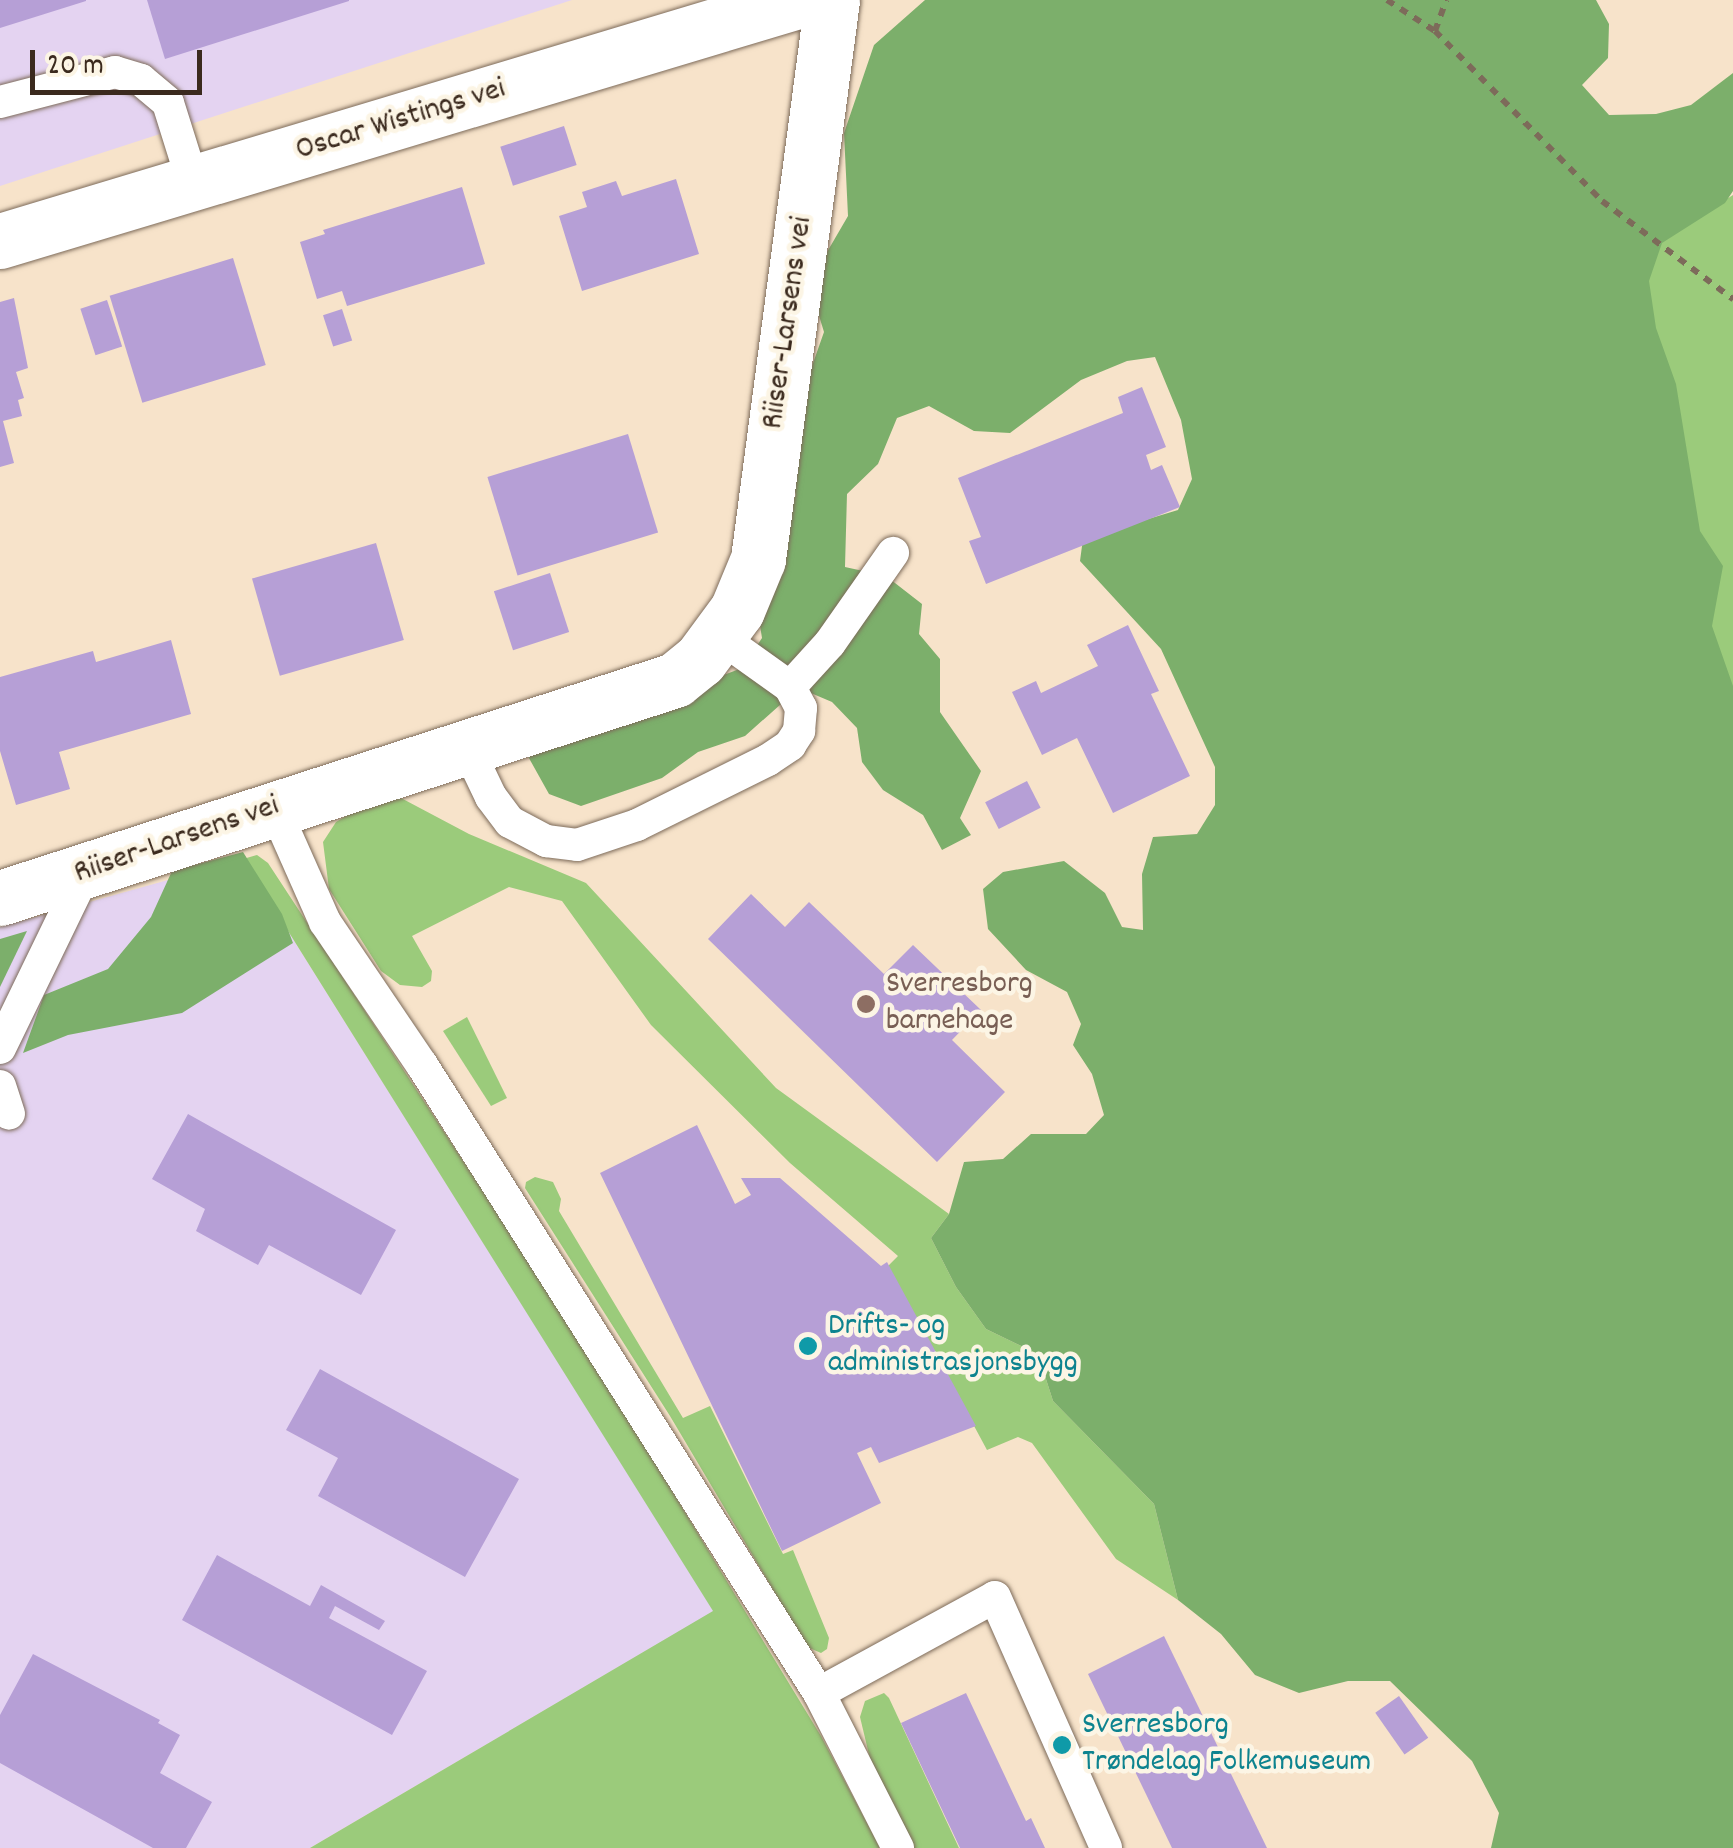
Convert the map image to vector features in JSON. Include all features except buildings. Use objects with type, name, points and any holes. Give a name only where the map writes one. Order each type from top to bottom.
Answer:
[{"type":"street","name":"Oscar Wistings vei","points":[[0,241],[801,0]]},
{"type":"street","name":"Riiser-Larsens vei","points":[[0,898],[675,680],[720,636],[737,610],[758,559],[832,0]]},
{"type":"lane","points":[[0,102],[115,72],[141,80],[168,103],[192,183]]},
{"type":"lane","points":[[790,687],[830,643],[893,552]]},
{"type":"lane","points":[[468,749],[491,796],[510,822],[546,840],[577,845],[637,825],[790,746],[799,731],[801,708],[790,687],[720,636]]},
{"type":"lane","points":[[274,807],[325,922],[422,1064],[819,1693],[898,1848]]},
{"type":"lane","points":[[0,1048],[85,873]]},
{"type":"lane","points":[[819,1693],[995,1596],[1106,1848]]},
{"type":"path","points":[[1388,0],[1435,31],[1602,201],[1733,299]]},
{"type":"path","points":[[1435,31],[1446,0]]},
{"type":"shaded area","points":[[0,0],[572,0],[0,186]]},
{"type":"shaded area","points":[[243,859],[714,1611],[310,1848],[0,1848],[0,927]]},
{"type":"green space","points":[[925,0],[1596,0],[1609,24],[1608,58],[1582,85],[1609,115],[1656,114],[1691,105],[1733,73],[1733,191],[1725,203],[1662,243],[1649,281],[1656,328],[1676,384],[1700,531],[1723,566],[1712,626],[1733,686],[1733,1848],[1491,1848],[1499,1813],[1472,1761],[1390,1681],[1348,1681],[1299,1693],[1255,1675],[1221,1634],[1178,1600],[1154,1504],[1053,1401],[1038,1354],[986,1329],[956,1287],[931,1238],[949,1214],[964,1162],[1003,1159],[1031,1134],[1086,1134],[1104,1115],[1092,1074],[1073,1045],[1081,1024],[1067,992],[1026,970],[988,929],[983,889],[1003,872],[1064,861],[1105,893],[1122,927],[1143,930],[1142,874],[1153,837],[1197,834],[1215,805],[1215,767],[1161,649],[1080,561],[1084,531],[1135,523],[1178,510],[1192,479],[1181,420],[1155,357],[1127,361],[1081,380],[1010,433],[974,431],[929,406],[897,418],[878,464],[847,494],[845,567],[886,576],[922,604],[919,634],[940,659],[940,712],[981,771],[960,818],[971,835],[942,850],[923,815],[883,790],[862,762],[857,728],[832,702],[799,688],[745,736],[698,752],[662,778],[581,806],[549,794],[525,751],[742,668],[762,638],[754,588],[764,556],[796,495],[782,451],[824,332],[809,283],[848,216],[844,133],[874,45]]},
{"type":"green space","points":[[1733,195],[1733,742],[1632,259]]},
{"type":"green space","points":[[401,798],[469,834],[586,883],[776,1088],[949,1214],[931,1238],[956,1287],[986,1329],[1038,1354],[1053,1401],[1154,1504],[1178,1600],[1116,1559],[1032,1443],[1018,1437],[987,1450],[888,1266],[898,1256],[790,1163],[651,1025],[562,901],[509,887],[412,936],[432,971],[431,981],[422,987],[400,985],[381,971],[329,889],[323,842],[336,822],[351,813]]},
{"type":"green space","points":[[243,852],[282,914],[293,943],[182,1013],[68,1035],[23,1053],[44,995],[108,969],[151,917],[172,871]]},
{"type":"green space","points":[[257,855],[268,863],[581,1341],[821,1736],[880,1848],[310,1848],[713,1611],[243,859]]},
{"type":"green space","points":[[27,931],[0,987],[0,939]]},
{"type":"green space","points":[[467,1017],[507,1098],[491,1106],[443,1031]]},
{"type":"green space","points":[[535,1177],[553,1182],[561,1199],[559,1211],[683,1418],[710,1406],[783,1554],[793,1550],[829,1638],[827,1649],[821,1653],[807,1647],[670,1416],[525,1188],[526,1182]]},
{"type":"green space","points":[[884,1693],[959,1848],[913,1848],[871,1763],[860,1717],[865,1701]]},
{"type":"place","name":"Sverresborg barnehage","points":[[866,1004]]},
{"type":"place","name":"Drifts- og administrasjonsbygg","points":[[808,1346]]},
{"type":"place","name":"Sverresborg Trøndelag Folkemuseum","points":[[1062,1745]]}]
